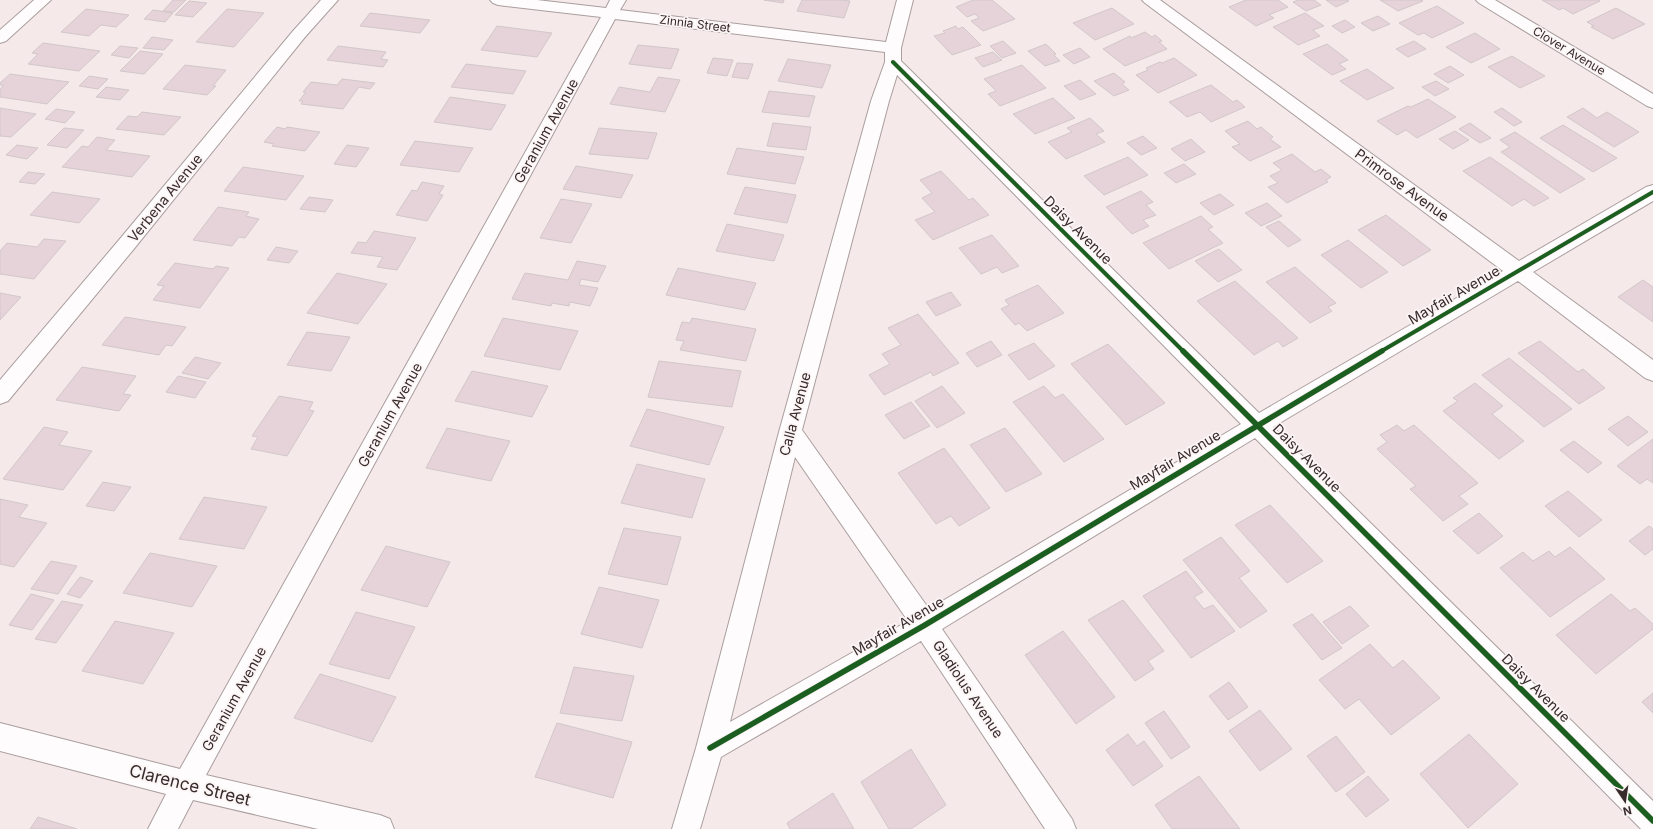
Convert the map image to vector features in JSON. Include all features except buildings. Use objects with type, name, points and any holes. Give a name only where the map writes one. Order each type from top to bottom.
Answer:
[{"type":"street","points":[[0,38],[43,0]]},
{"type":"street","name":"Verbena Avenue","points":[[0,395],[126,245],[287,49],[330,0]]},
{"type":"street","name":"Zinnia Street","points":[[498,0],[614,7],[893,55]]},
{"type":"street","name":"Calla Avenue","points":[[686,829],[710,748],[790,432],[893,55],[905,0]]},
{"type":"street","name":"Primrose Avenue","points":[[1150,0],[1653,372]]},
{"type":"street","name":"Clover Avenue","points":[[1484,0],[1653,102]]},
{"type":"street","name":"Geranium Avenue","points":[[162,829],[614,7]]},
{"type":"street","name":"Daisy Avenue","points":[[893,55],[1257,425],[1653,821]]},
{"type":"street","name":"Mayfair Avenue","points":[[710,748],[925,625],[1257,425],[1653,192]]},
{"type":"street","name":"Gladiolus Avenue","points":[[790,432],[925,625],[1062,829]]},
{"type":"street","name":"Clarence Street","points":[[0,737],[187,785],[380,829]]},
{"type":"cycle path","points":[[893,62],[1653,821]]},
{"type":"cycle path","points":[[710,748],[925,625],[1257,425],[1653,192]]}]
